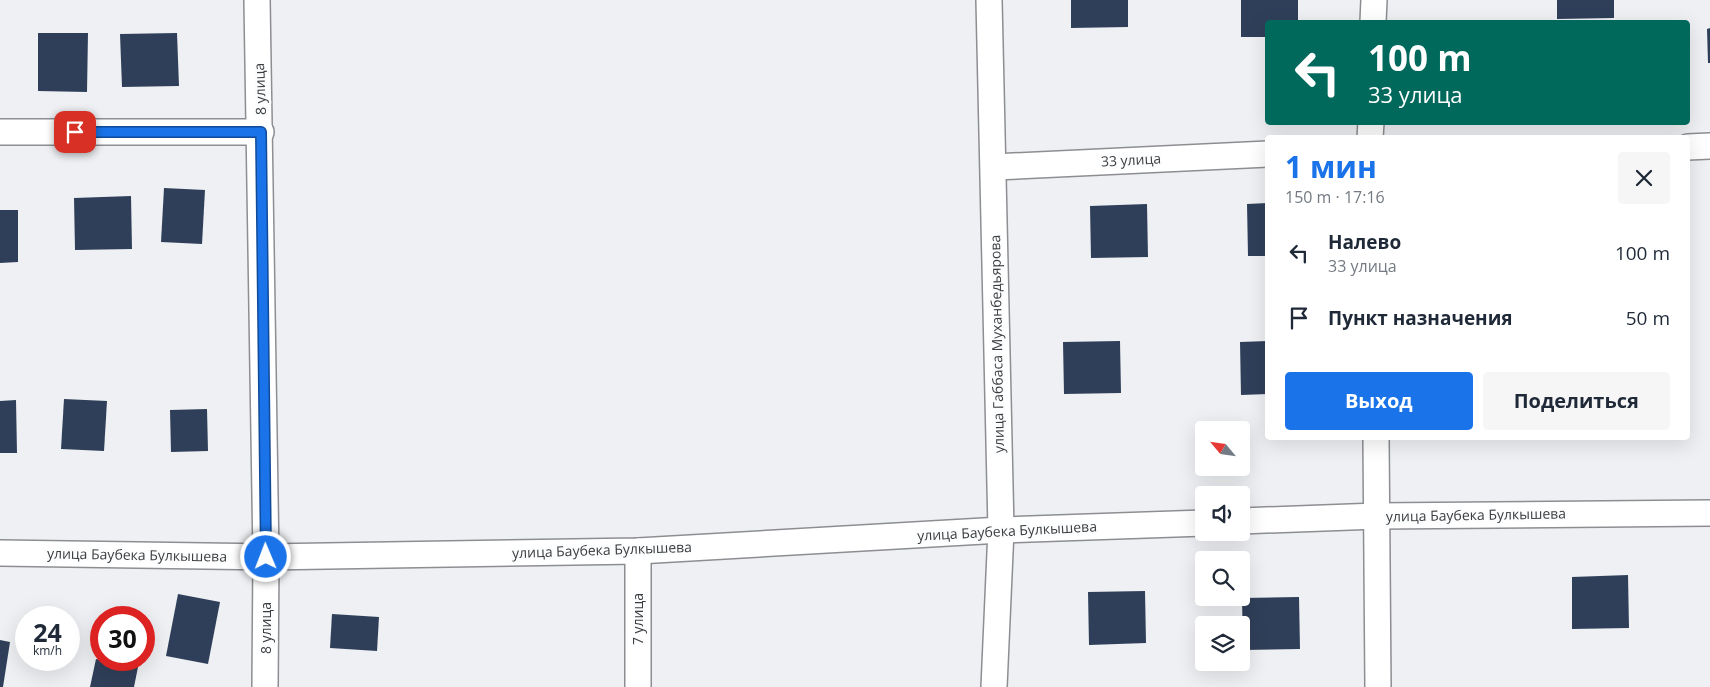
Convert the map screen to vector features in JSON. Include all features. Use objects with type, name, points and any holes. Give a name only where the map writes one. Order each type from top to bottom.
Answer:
[{"type":"street","name":"8 улица","points":[[257,0],[261,132],[266,687]]},
{"type":"street","name":"улица Габбаса Муханбедьярова","points":[[989,0],[1001,530],[994,687]]},
{"type":"street","points":[[1373,20],[1374,0]]},
{"type":"street","points":[[0,132],[261,132]]},
{"type":"street","points":[[1690,147],[1710,146]]},
{"type":"street","name":"33 улица","points":[[994,167],[1265,154]]},
{"type":"street","points":[[1376,440],[1378,687]]},
{"type":"street","name":"улица Баубека Булкышева","points":[[1250,521],[1377,516],[1710,513]]},
{"type":"street","name":"улица Баубека Булкышева","points":[[0,553],[266,557],[638,551],[1001,530],[1195,523]]},
{"type":"street","name":"7 улица","points":[[638,551],[638,687]]},
{"type":"building","points":[[1071,0],[1128,0],[1128,27],[1071,28]]},
{"type":"building","points":[[1241,0],[1298,0],[1298,20],[1265,20],[1265,37],[1241,37]]},
{"type":"building","points":[[1557,0],[1614,0],[1614,18],[1557,19]]},
{"type":"building","points":[[1710,28],[1710,63],[1708,63],[1707,29]]},
{"type":"building","points":[[38,33],[88,33],[87,92],[38,91]]},
{"type":"building","points":[[177,33],[179,86],[122,87],[120,34]]},
{"type":"building","points":[[164,188],[205,190],[202,244],[161,242]]},
{"type":"building","points":[[131,196],[132,249],[75,250],[74,198]]},
{"type":"building","points":[[1265,203],[1265,256],[1248,256],[1247,204]]},
{"type":"building","points":[[1147,204],[1148,257],[1091,258],[1090,206]]},
{"type":"building","points":[[0,210],[18,210],[18,262],[0,263]]},
{"type":"building","points":[[1120,341],[1121,393],[1064,394],[1063,342]]},
{"type":"building","points":[[1265,341],[1265,394],[1241,395],[1240,342]]},
{"type":"building","points":[[64,399],[107,401],[104,451],[61,449]]},
{"type":"building","points":[[16,400],[17,453],[0,453],[0,401]]},
{"type":"building","points":[[207,409],[208,451],[171,452],[170,410]]},
{"type":"building","points":[[1628,575],[1629,628],[1572,629],[1572,577]]},
{"type":"building","points":[[1145,591],[1146,643],[1089,645],[1088,592]]},
{"type":"building","points":[[178,594],[220,602],[208,664],[166,656]]},
{"type":"building","points":[[1299,597],[1300,649],[1250,650],[1250,616],[1242,616],[1242,606],[1250,606],[1250,598]]},
{"type":"building","points":[[332,614],[379,617],[377,651],[330,648]]},
{"type":"building","points":[[0,640],[10,642],[3,687],[0,687]]},
{"type":"building","points":[[93,671],[137,671],[134,687],[90,687]]},
{"type":"route","points":[[75,132],[261,132],[266,557]]}]
